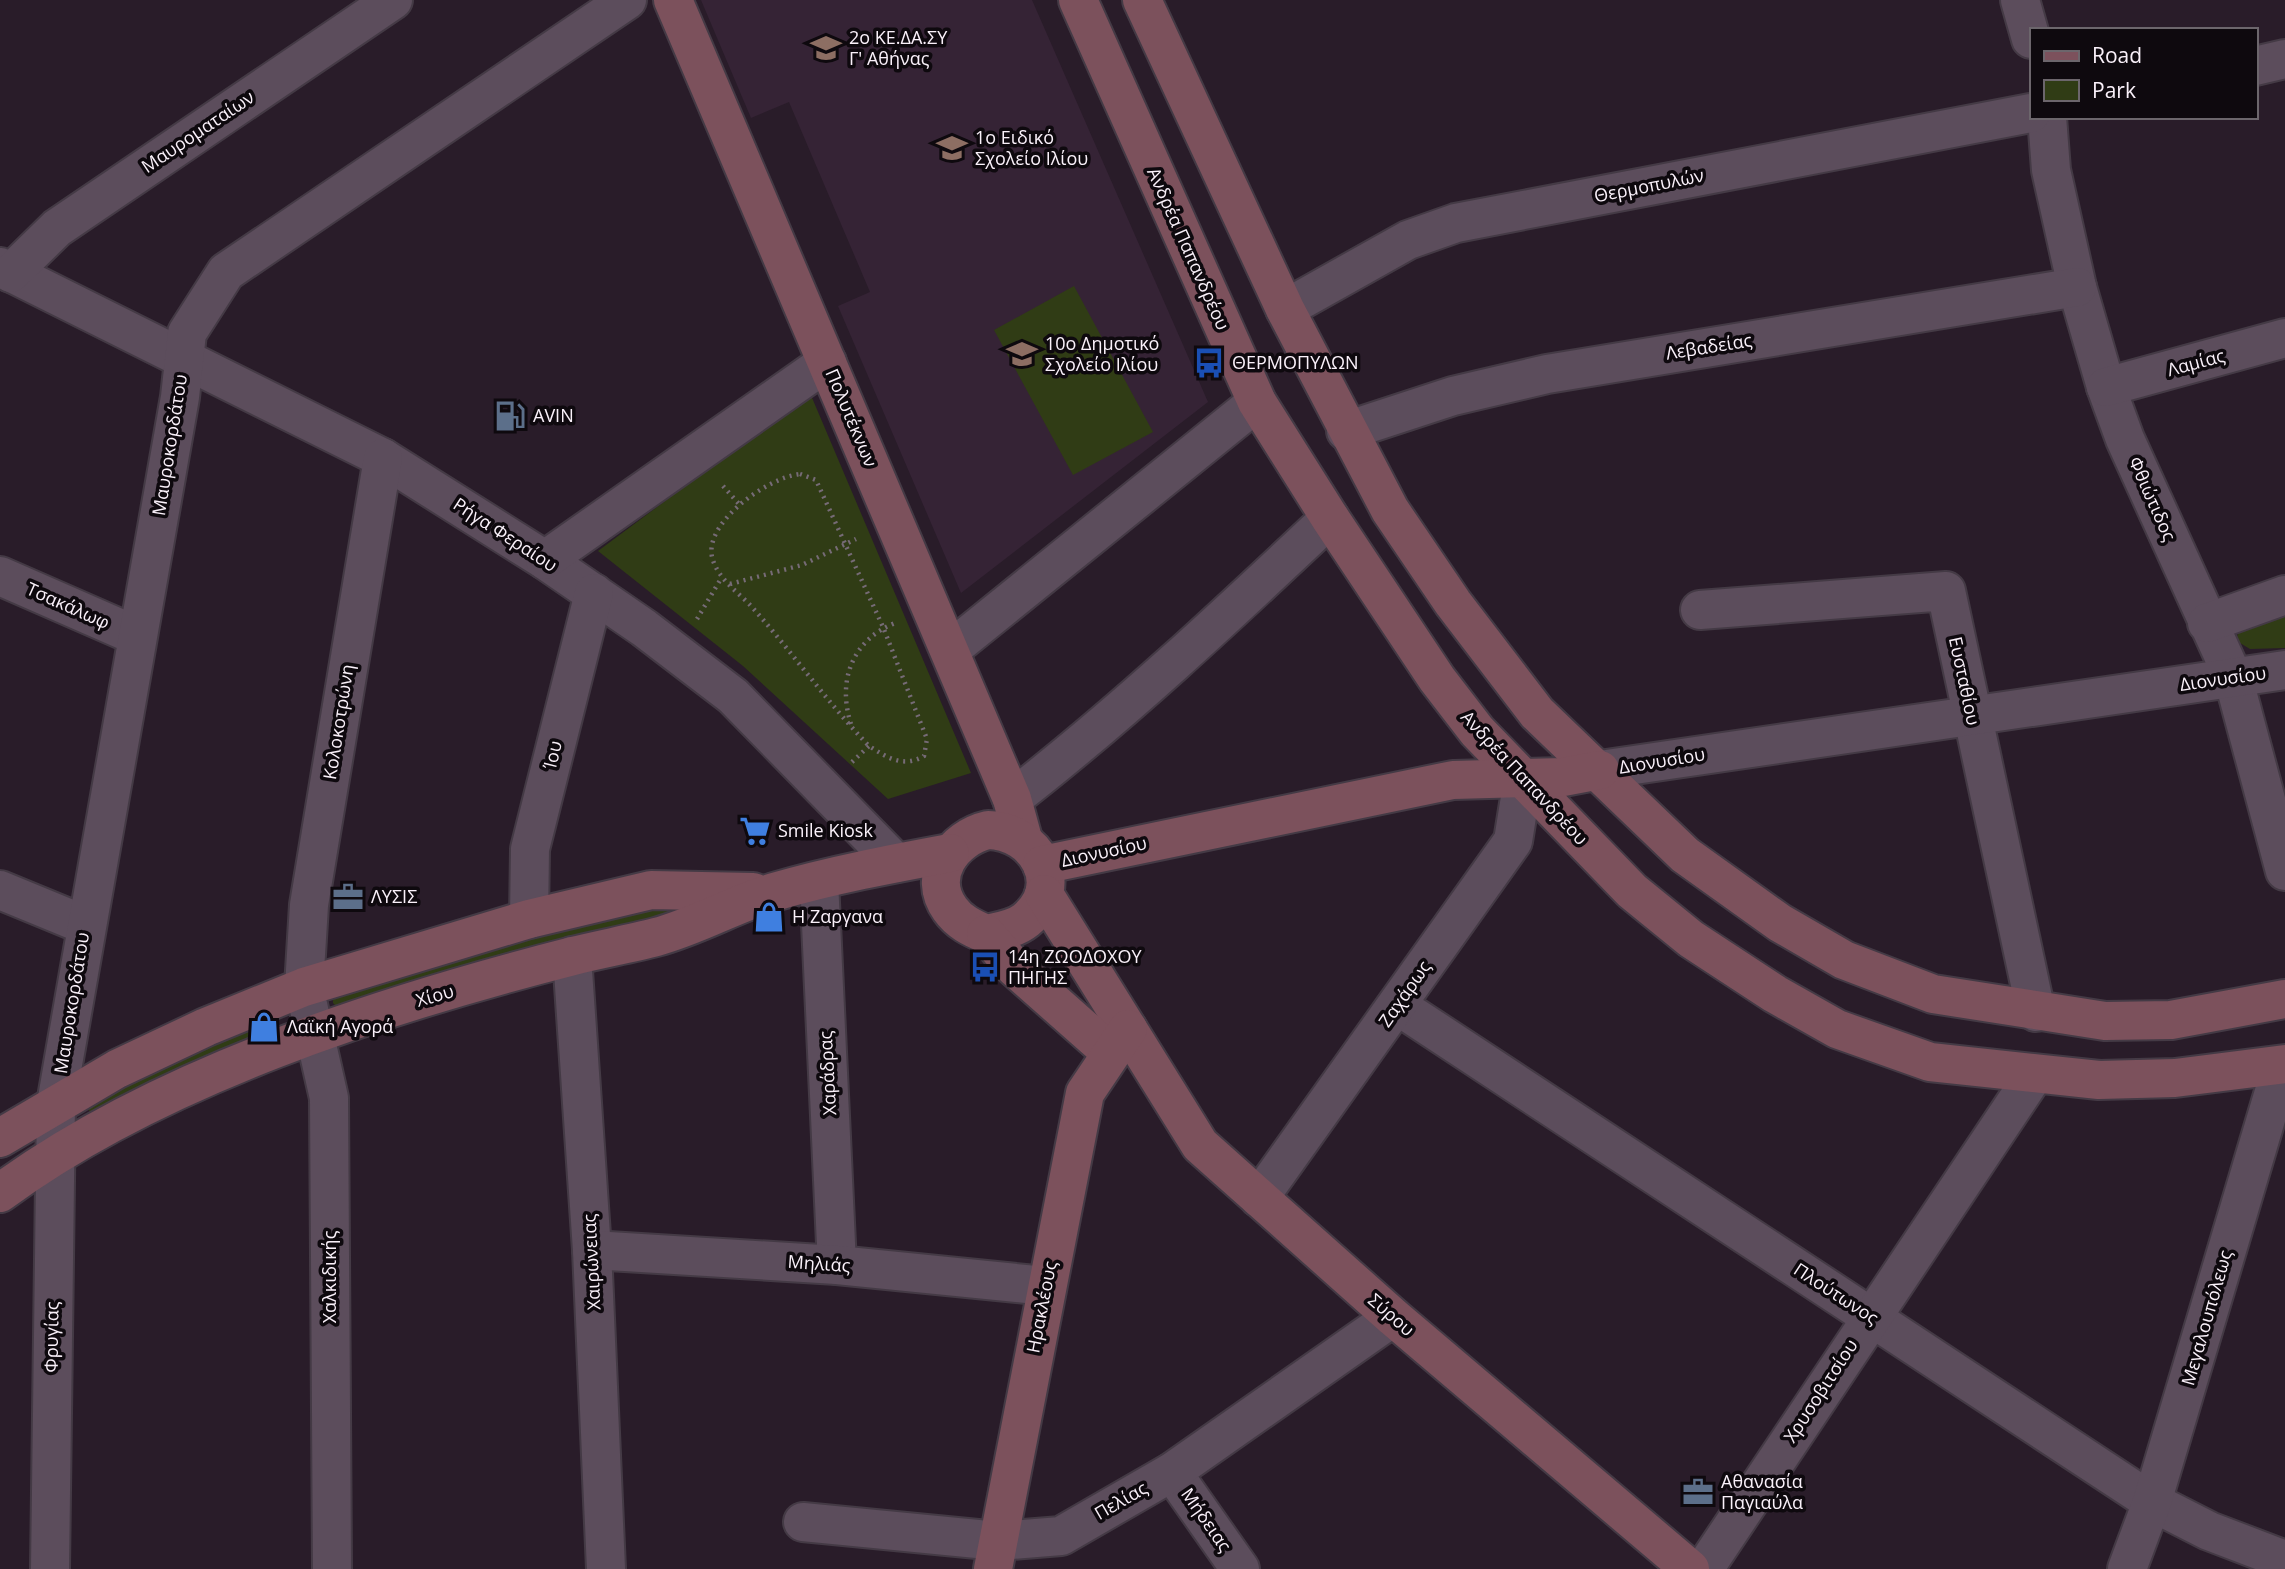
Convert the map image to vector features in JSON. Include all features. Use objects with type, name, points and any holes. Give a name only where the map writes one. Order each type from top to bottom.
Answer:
[{"type":"street","name":"Μαυροματαίων","points":[[6,270],[57,228],[393,0]]},
{"type":"street","name":"Μαυροκορδάτου","points":[[56,1104],[85,925],[180,397],[187,333],[226,272],[627,0]]},
{"type":"street","name":"Πολυτέκνων","points":[[673,0],[950,650],[1012,799],[1036,866]]},
{"type":"street","name":"Ανδρέα Παπανδρέου","points":[[1078,0],[1257,402],[1330,518],[1476,731],[1632,891],[1691,939],[1775,995],[1837,1029],[1930,1062],[2099,1080],[2175,1078],[2283,1064]]},
{"type":"street","points":[[1142,0],[1285,309],[1346,431],[1390,510],[1514,685],[1537,713],[1600,770],[1633,806],[1685,855],[1780,923],[1844,960],[1933,994],[2105,1021],[2171,1020],[2285,999]]},
{"type":"street","points":[[2020,0],[2030,35]]},
{"type":"street","points":[[2257,66],[2285,60]]},
{"type":"street","name":"Θερμοπυλών","points":[[1285,309],[1408,240],[1456,223],[2030,113]]},
{"type":"street","name":"Φθιώτιδος","points":[[2047,119],[2051,170],[2077,287],[2106,387],[2125,439],[2233,677],[2285,872]]},
{"type":"street","name":"Ρήγα Φεραίου","points":[[6,270],[383,458],[545,560],[733,696],[896,863],[944,899]]},
{"type":"street","name":"Λεβαδείας","points":[[1346,431],[1452,396],[1548,374],[2077,287]]},
{"type":"street","name":"Λαμίας","points":[[2106,387],[2285,338]]},
{"type":"street","points":[[545,560],[827,362]]},
{"type":"street","points":[[950,650],[1257,402]]},
{"type":"street","name":"Κολοκοτρώνη","points":[[304,988],[309,905],[383,458]]},
{"type":"street","points":[[1012,799],[1064,758],[1215,626],[1330,518]]},
{"type":"street","name":"Τσακάλωφ","points":[[0,576],[137,636]]},
{"type":"street","name":"Ευσταθίου","points":[[1700,610],[1946,591],[2036,1012]]},
{"type":"street","name":"Ίου","points":[[529,919],[530,849],[594,593]]},
{"type":"street","points":[[2207,623],[2285,595]]},
{"type":"street","name":"Διονυσίου","points":[[1036,866],[1453,780],[1563,777],[2285,670]]},
{"type":"street","name":"Ζαχάρως","points":[[1259,1198],[1513,841],[1523,779]]},
{"type":"street","points":[[988,830],[1000,830],[1036,866],[1027,920],[1012,928],[986,934],[963,923],[944,899],[942,874],[950,853],[965,838],[988,830]]},
{"type":"street","name":"Χίου","points":[[0,1193],[54,1154],[153,1103],[315,1034],[572,956],[658,937],[773,892],[950,853]]},
{"type":"street","name":"Σύρου","points":[[1036,866],[1119,1041],[1200,1145],[1393,1317],[1690,1569]]},
{"type":"street","name":"Χαράδρας","points":[[819,881],[837,1265]]},
{"type":"street","points":[[0,890],[85,925]]},
{"type":"street","name":"Χίου","points":[[0,1138],[117,1069],[206,1027],[304,988],[529,919],[651,890],[773,892]]},
{"type":"street","name":"Σύρου","points":[[986,934],[1015,968],[1119,1041]]},
{"type":"street","name":"Χαιρώνειας","points":[[572,956],[592,1250],[606,1569]]},
{"type":"street","name":"Χαλκιδικής","points":[[304,988],[329,1097],[332,1569]]},
{"type":"street","name":"Πλούτωνος","points":[[1398,1006],[2152,1502],[2209,1531],[2285,1560]]},
{"type":"street","name":"Ηρακλέους","points":[[995,1555],[1085,1093],[1119,1041]]},
{"type":"street","name":"Μεγαλουπόλεως","points":[[2127,1569],[2152,1502],[2283,1064]]},
{"type":"street","name":"Χρυσοβιτσίου","points":[[1704,1569],[1870,1316],[2034,1075]]},
{"type":"street","name":"Φρυγίας","points":[[50,1569],[56,1104]]},
{"type":"street","name":"Μηλιάς","points":[[592,1250],[837,1265],[1046,1286]]},
{"type":"street","name":"Πελίας","points":[[803,1522],[995,1555],[1061,1536],[1172,1472],[1393,1317]]},
{"type":"street","name":"Μήδειας","points":[[1172,1472],[1240,1569]]},
{"type":"path","points":[[800,474],[816,480],[845,544],[883,627],[927,739],[924,756],[911,763],[891,760],[869,746],[713,563],[712,538],[740,505],[760,488],[788,475],[800,474]]},
{"type":"path","points":[[729,584],[748,582],[802,565],[845,544]]},
{"type":"path","points":[[852,728],[845,691],[848,667],[857,650],[883,627]]},
{"type":"shaded area","points":[[701,0],[1032,0],[1208,402],[961,593],[838,306],[870,292],[789,102],[751,118]]},
{"type":"green space","points":[[1074,286],[1153,432],[1073,475],[994,330]]},
{"type":"green space","points":[[810,393],[971,773],[888,799],[743,666],[598,551]]},
{"type":"green space","points":[[2285,613],[2285,648],[2250,649],[2240,643],[2237,636],[2241,629]]},
{"type":"green space","points":[[659,899],[670,907],[669,913],[339,1009],[333,1003],[333,997]]},
{"type":"green space","points":[[263,1024],[265,1033],[92,1114],[86,1107],[130,1075]]},
{"type":"place","name":"2ο ΚΕ.ΔΑ.ΣΥ Γ' Αθήνας","points":[[826,48]]},
{"type":"place","name":"1ο Ειδικό Σχολείο Ιλίου","points":[[952,148]]},
{"type":"place","name":"10ο Δημοτικό Σχολείο Ιλίου","points":[[1022,354]]},
{"type":"place","name":"ΘΕΡΜΟΠΥΛΩΝ","points":[[1209,363]]},
{"type":"place","name":"AVIN","points":[[510,416]]},
{"type":"place","name":"Smile Kiosk","points":[[755,831]]},
{"type":"place","name":"ΛΥΣΙΣ","points":[[348,897]]},
{"type":"place","name":"Η Ζαργανα","points":[[769,917]]},
{"type":"place","name":"14η ΖΩΟΔΟΧΟΥ ΠΗΓΗΣ","points":[[985,967]]},
{"type":"place","name":"Λαϊκή Αγορά","points":[[264,1027]]},
{"type":"place","name":"Αθανασία Παγιαύλα","points":[[1698,1492]]}]
